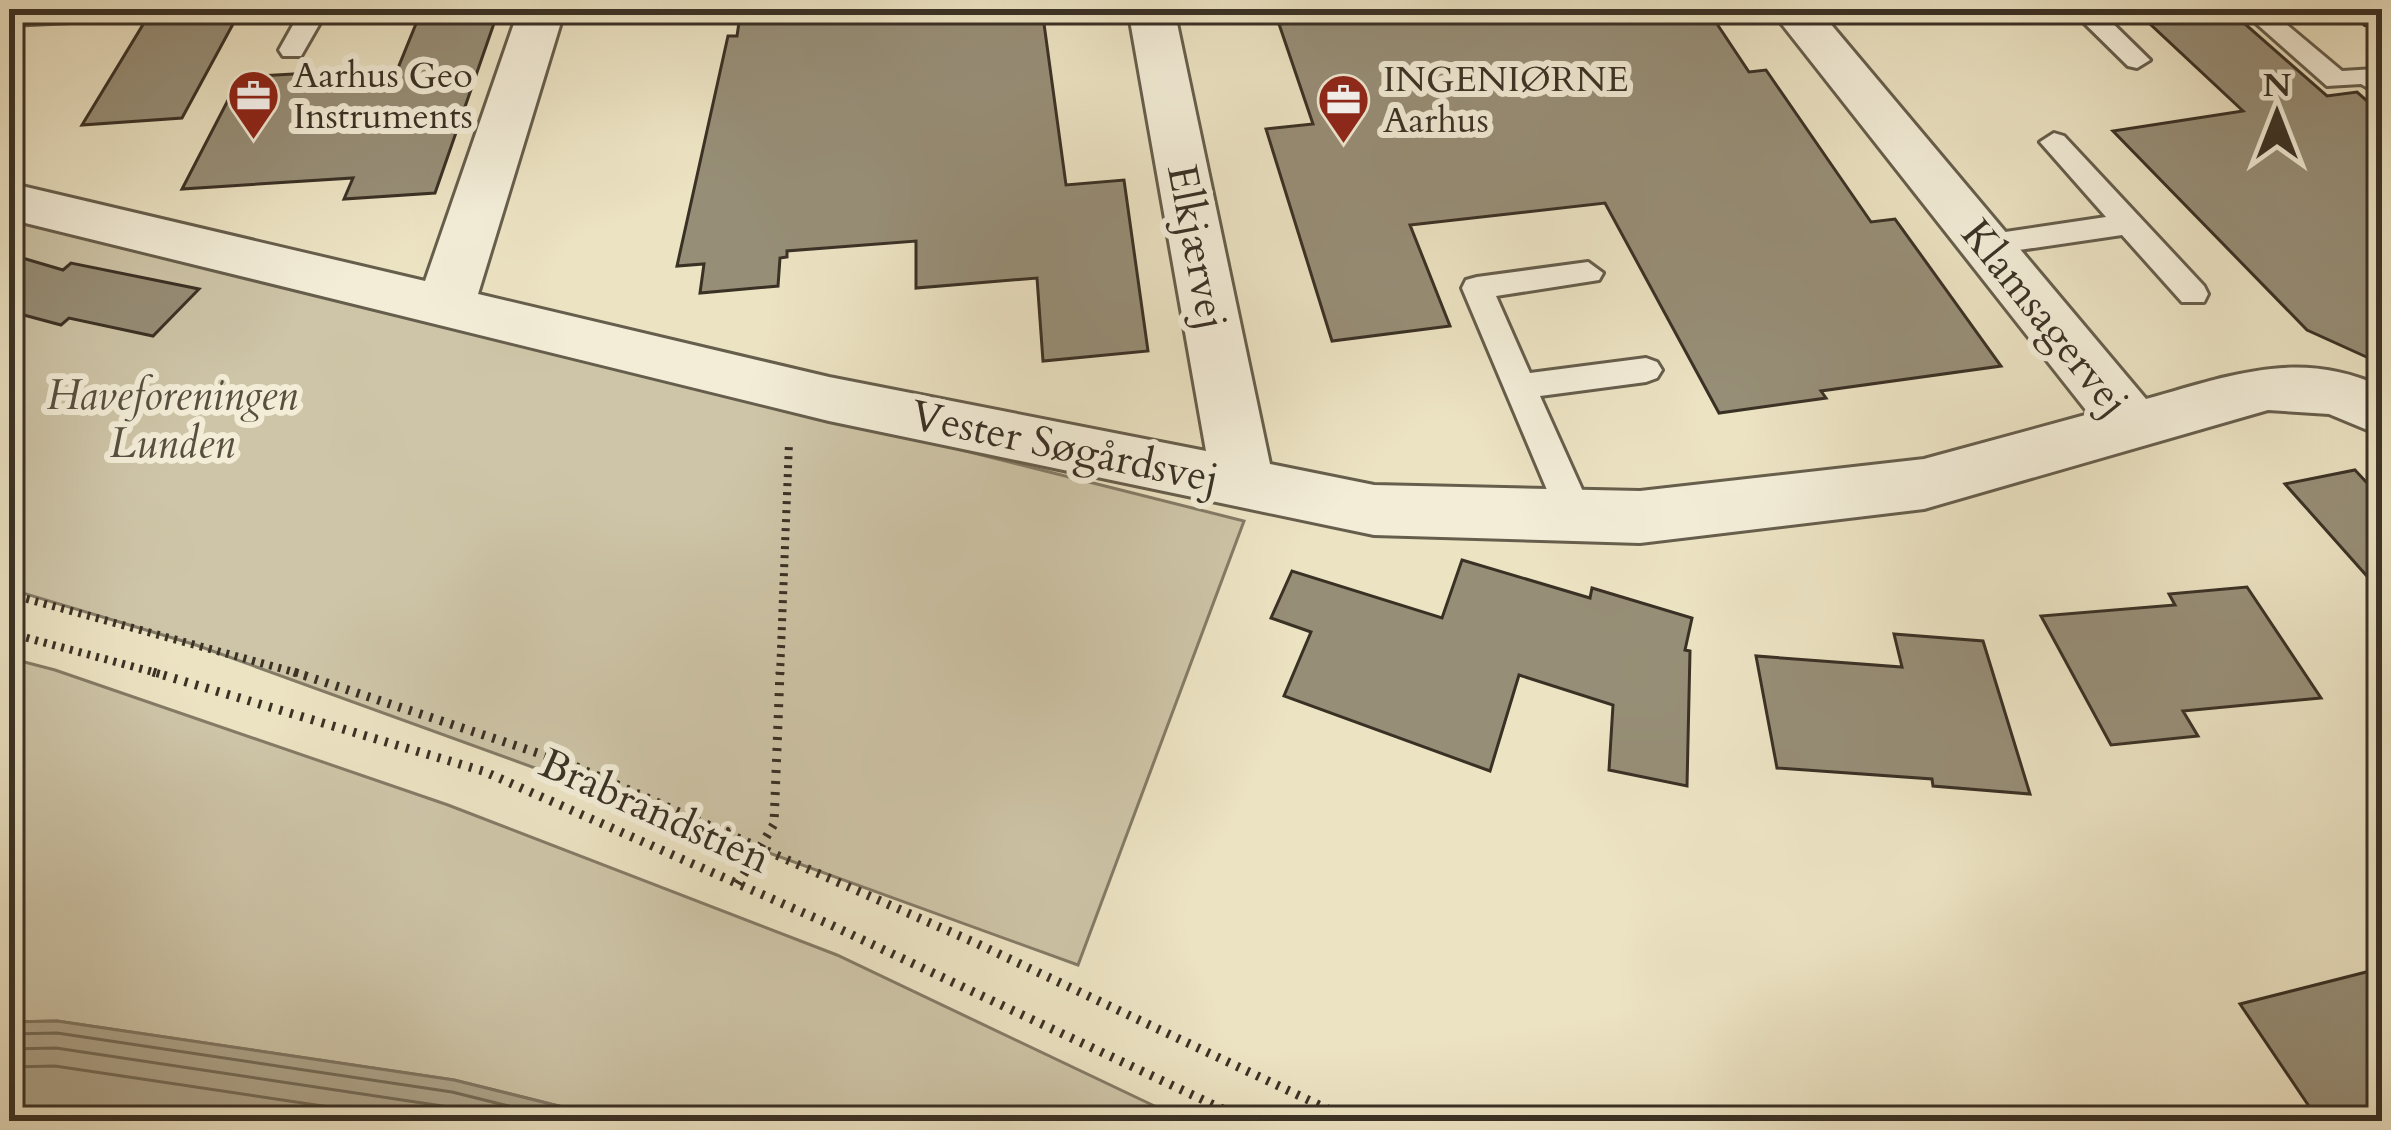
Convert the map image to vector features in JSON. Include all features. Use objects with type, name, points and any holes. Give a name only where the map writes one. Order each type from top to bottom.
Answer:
[{"type":"street","points":[[446,304],[542,9]]},
{"type":"street","name":"Elkjærvej","points":[[1150,9],[1243,484]]},
{"type":"street","name":"Klamsagervej","points":[[1793,9],[2133,426],[2268,388],[2338,392],[2382,413]]},
{"type":"street","name":"Vester Søgårdsvej","points":[[9,201],[816,395],[1374,510],[1640,518],[1924,484],[2133,426]]},
{"type":"lane","points":[[9,17],[174,9]]},
{"type":"lane","points":[[292,50],[315,9]]},
{"type":"lane","points":[[2083,9],[2138,60]]},
{"type":"lane","points":[[2253,9],[2336,80],[2366,75],[2382,88]]},
{"type":"lane","points":[[2054,142],[2193,294]]},
{"type":"lane","points":[[1985,245],[2129,224]]},
{"type":"lane","points":[[1576,516],[1477,288],[1588,273]]},
{"type":"lane","points":[[1520,387],[1646,370]]},
{"type":"path","points":[[738,884],[773,824],[789,439],[816,395]]},
{"type":"path","points":[[9,593],[341,685],[568,763],[762,847],[1353,1121]]},
{"type":"path","name":"Brabrandstien","points":[[9,633],[215,689],[483,771],[1247,1121]]},
{"type":"green space","name":"Haveforeningen Lunden","points":[[9,210],[1244,521],[1078,965],[196,645],[9,589]]},
{"type":"green space","points":[[9,658],[448,805],[837,955],[1186,1121],[619,1121],[454,1080],[57,1021],[9,1022]]},
{"type":"water","points":[[57,1021],[454,1080],[619,1121],[9,1121],[9,1022]]},
{"type":"building","points":[[422,9],[499,9],[435,193],[344,199],[353,178],[182,189],[240,77],[398,68]]},
{"type":"building","points":[[741,9],[817,9],[816,20],[1042,9],[1066,185],[1124,180],[1148,351],[1043,361],[1037,278],[916,288],[916,241],[787,251],[787,257],[780,258],[778,286],[700,293],[704,264],[677,266],[728,36],[737,36]]},
{"type":"building","points":[[1383,9],[1707,9],[1749,72],[1766,70],[1871,222],[1895,219],[2001,366],[1821,391],[1826,398],[1719,413],[1605,203],[1410,225],[1450,326],[1332,341],[1266,129],[1313,124],[1279,24],[1385,14]]},
{"type":"building","points":[[2134,9],[2228,9],[2327,96],[2357,92],[2382,114],[2382,364],[2307,330],[2113,131],[2243,111]]},
{"type":"building","points":[[239,13],[182,118],[82,125],[144,23]]},
{"type":"building","points":[[9,254],[63,270],[71,263],[199,289],[153,336],[69,318],[61,325],[9,311]]},
{"type":"building","points":[[2355,470],[2382,499],[2382,593],[2285,484]]},
{"type":"building","points":[[1462,560],[1590,598],[1592,588],[1692,618],[1685,650],[1690,651],[1687,786],[1609,770],[1613,705],[1519,675],[1490,771],[1284,696],[1311,632],[1271,618],[1292,571],[1442,618]]},
{"type":"building","points":[[2247,587],[2321,698],[2183,711],[2198,736],[2111,745],[2041,616],[2175,605],[2169,594]]},
{"type":"building","points":[[1894,634],[1983,641],[2030,794],[1933,786],[1932,779],[1777,768],[1756,656],[1902,667]]},
{"type":"building","points":[[2382,968],[2382,1121],[2319,1121],[2240,1004]]},
{"type":"place","name":"Aarhus Geo Instruments","points":[[254,142]]},
{"type":"place","name":"INGENIØRNE Aarhus","points":[[1344,146]]}]
